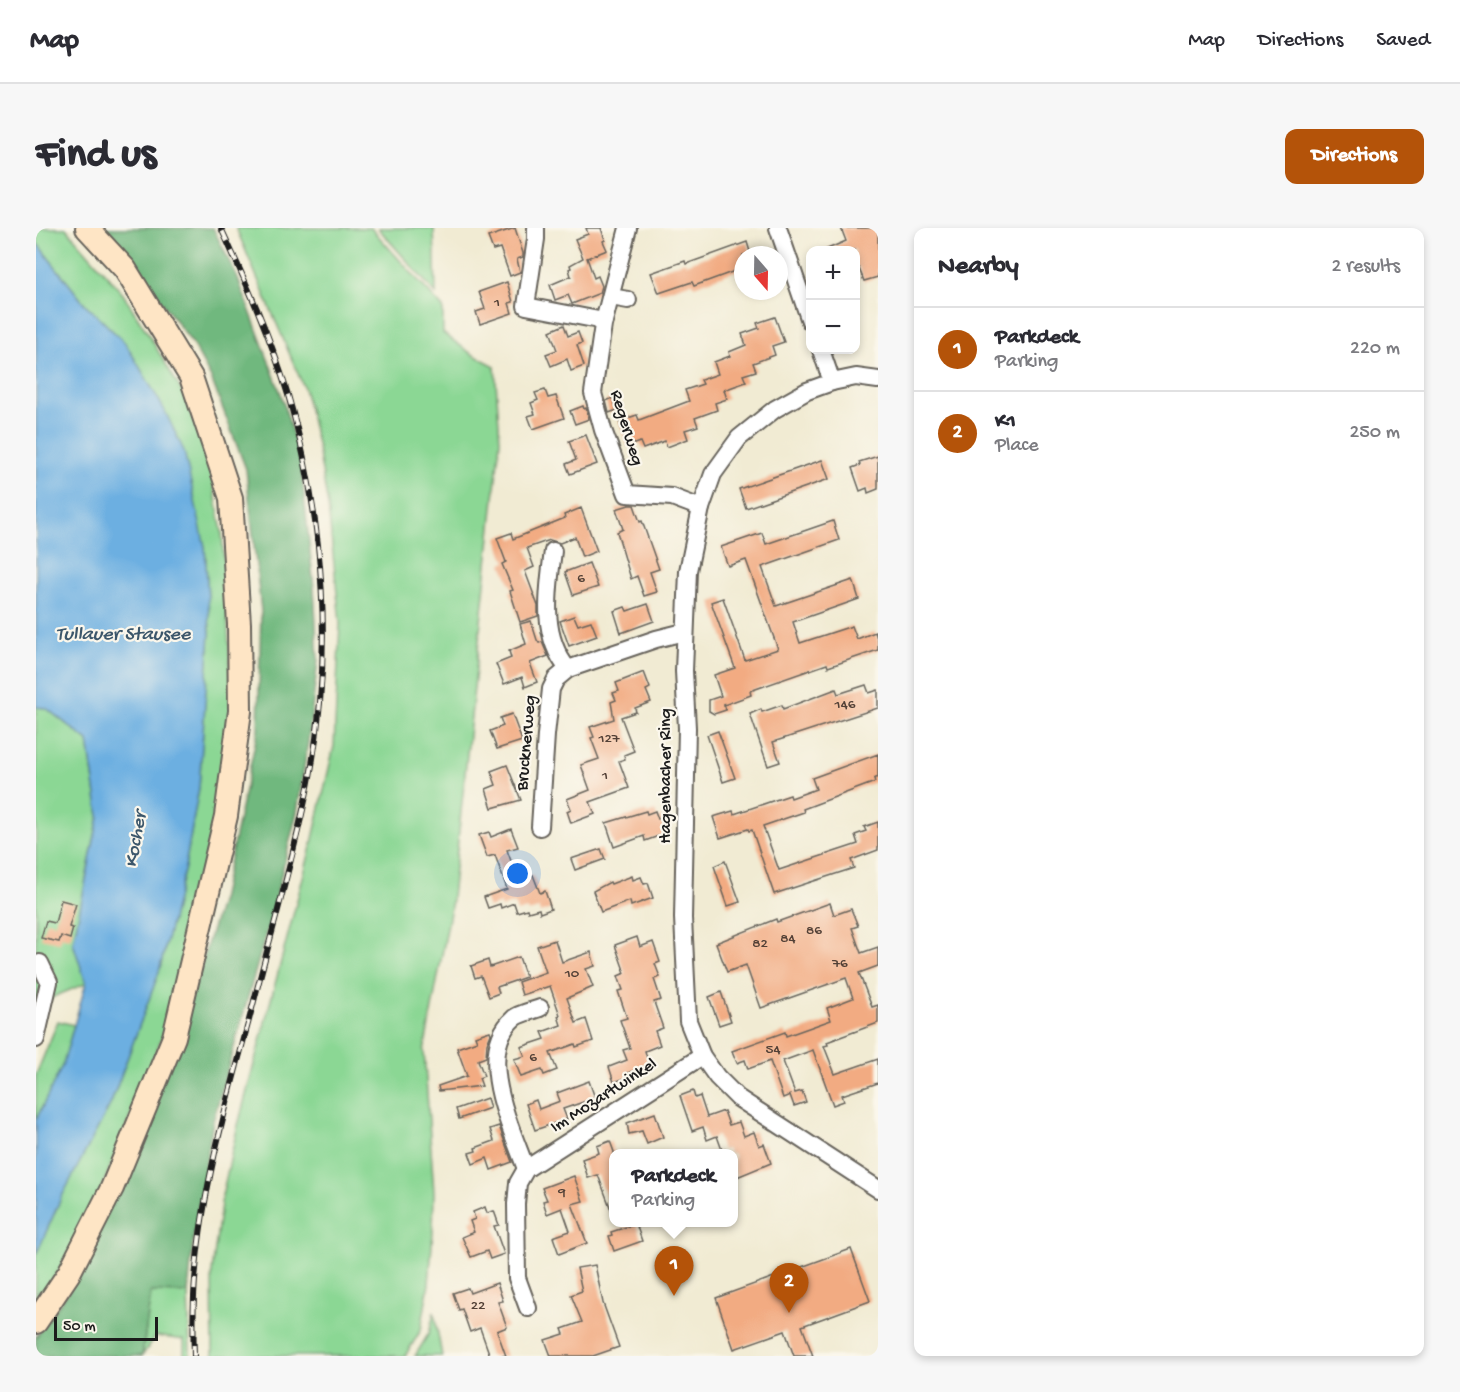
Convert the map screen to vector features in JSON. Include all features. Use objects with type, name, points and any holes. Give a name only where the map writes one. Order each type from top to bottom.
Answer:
[{"type":"street","points":[[36,1322],[69,1273],[112,1188],[174,1037],[226,816],[240,711],[231,498],[191,377],[125,269],[87,228]]},
{"type":"street","points":[[536,228],[526,306],[604,321]]},
{"type":"street","name":"Regerweg","points":[[628,228],[604,321],[593,393],[603,430],[627,494],[672,497],[701,508]]},
{"type":"street","points":[[778,228],[806,309]]},
{"type":"street","points":[[611,297],[628,300]]},
{"type":"street","points":[[822,354],[832,382]]},
{"type":"street","name":"Hagenbacher Ring","points":[[878,380],[856,377],[832,382],[807,391],[775,409],[739,438],[713,474],[701,508],[688,571],[684,632],[687,728],[683,918],[688,1021],[702,1056],[717,1077],[738,1098],[878,1189]]},
{"type":"street","points":[[553,551],[548,600],[548,628],[560,660],[567,669],[684,632]]},
{"type":"street","name":"Brucknerweg","points":[[540,827],[546,735],[552,689],[556,679],[567,669]]},
{"type":"street","points":[[36,1039],[49,982],[40,963]]},
{"type":"street","points":[[528,1308],[517,1278],[516,1204],[518,1183],[526,1169],[497,1088],[497,1055],[500,1038],[515,1017],[540,1008]]},
{"type":"street","name":"Im Mozartwinkel","points":[[526,1169],[702,1056]]},
{"type":"green space","points":[[36,228],[66,228],[123,294],[184,395],[210,465],[222,532],[234,728],[172,1012],[95,1205],[36,1312],[36,1255],[61,1198],[111,1103],[159,972],[185,867],[199,788],[210,633],[205,547],[126,344],[83,302],[36,242]]},
{"type":"green space","points":[[103,228],[213,228],[238,279],[281,394],[300,459],[314,588],[318,660],[297,812],[271,916],[213,1121],[194,1232],[188,1293],[151,1292],[142,1356],[36,1356],[36,1337],[70,1289],[174,1054],[222,896],[258,730],[261,611],[246,469],[211,378],[192,343],[126,254]]},
{"type":"green space","points":[[236,228],[371,228],[443,308],[443,333],[472,354],[495,366],[500,441],[451,907],[424,1051],[434,1192],[429,1284],[421,1330],[405,1356],[213,1356],[212,1272],[222,1196],[237,1129],[312,843],[334,746],[340,623],[328,506],[304,388]]},
{"type":"green space","points":[[378,228],[434,228],[436,294]]},
{"type":"green space","points":[[36,707],[46,708],[88,741],[99,816],[73,943],[87,983],[53,997],[36,1019]]},
{"type":"green space","points":[[58,1021],[74,1025],[63,1064],[36,1120],[36,1075]]},
{"type":"green space","points":[[151,1292],[188,1293],[190,1356],[184,1356],[184,1340],[156,1336],[142,1356]]},
{"type":"green space","points":[[434,1312],[442,1356],[415,1356],[429,1333]]},
{"type":"water","name":"Tullauer Stausee","points":[[36,242],[83,302],[126,344],[163,407],[184,451],[205,547],[210,633],[199,788],[185,867],[159,972],[111,1103],[61,1198],[36,1255],[36,1120],[63,1064],[86,983],[73,943],[99,816],[88,741],[46,708],[36,707]]},
{"type":"building","points":[[515,228],[523,257],[517,259],[520,272],[510,276],[500,248],[493,250],[488,237]]},
{"type":"building","points":[[586,228],[601,228],[605,240],[603,241],[607,250],[587,258],[594,278],[598,276],[602,286],[600,293],[572,304],[568,295],[555,300],[550,285],[571,276],[570,265],[583,258],[575,239],[588,234]]},
{"type":"building","points":[[841,228],[878,228],[878,277],[864,281],[860,271],[860,246],[834,246],[846,241]]},
{"type":"building","points":[[747,242],[748,246],[736,246]]},
{"type":"building","points":[[734,247],[734,271],[694,286],[692,282],[659,293],[651,273],[685,261],[686,264]]},
{"type":"building","points":[[507,282],[513,302],[509,303],[512,313],[480,324],[476,312],[485,309],[479,292]]},
{"type":"building","points":[[775,317],[784,342],[772,346],[775,355],[753,363],[756,371],[743,375],[746,382],[724,390],[727,399],[715,403],[717,410],[695,418],[698,426],[685,430],[688,439],[667,447],[665,441],[643,449],[640,442],[628,446],[619,421],[637,415],[639,420],[689,401],[685,390],[703,384],[701,380],[718,374],[714,362],[730,356],[729,352],[746,345],[742,334],[759,328],[757,323]]},
{"type":"building","points":[[564,325],[568,336],[578,332],[582,343],[577,345],[584,366],[571,371],[567,359],[551,366],[546,354],[557,350],[550,331]]},
{"type":"building","points":[[545,390],[548,398],[556,396],[564,418],[533,429],[528,416],[535,414],[531,403],[538,400],[535,393]]},
{"type":"building","points":[[613,398],[617,410],[609,413],[606,401]]},
{"type":"building","points":[[583,406],[584,409],[586,408],[589,419],[575,424],[570,411]]},
{"type":"building","points":[[586,435],[597,464],[570,474],[566,464],[576,460],[569,441]]},
{"type":"building","points":[[878,456],[878,489],[868,493],[867,488],[860,491],[852,468],[860,465],[859,462]]},
{"type":"building","points":[[822,460],[829,479],[746,508],[739,489]]},
{"type":"building","points":[[634,505],[640,522],[642,521],[659,569],[650,572],[657,592],[644,596],[637,576],[631,579],[617,532],[623,529],[616,509]]},
{"type":"building","points":[[581,508],[597,551],[582,557],[575,537],[560,543],[550,540],[527,548],[534,567],[525,571],[538,606],[538,616],[520,622],[510,591],[513,590],[502,564],[506,562],[497,538],[511,533],[513,539],[565,518],[564,515]]},
{"type":"building","points":[[833,521],[839,540],[762,567],[776,606],[853,580],[859,599],[793,622],[800,643],[852,626],[857,639],[875,632],[878,650],[828,667],[827,664],[750,691],[751,695],[725,705],[726,710],[714,714],[709,711],[709,700],[721,696],[714,675],[735,668],[711,602],[723,598],[745,660],[778,649],[746,560],[728,566],[721,547],[762,533],[766,544]]},
{"type":"building","points":[[589,563],[598,587],[573,595],[565,572]]},
{"type":"building","points":[[648,604],[654,621],[621,633],[614,611],[625,607],[627,611]]},
{"type":"building","points":[[574,616],[578,625],[591,621],[597,636],[569,646],[560,621]]},
{"type":"building","points":[[531,621],[537,640],[539,643],[542,642],[548,656],[530,663],[537,682],[525,687],[522,677],[504,684],[496,664],[511,658],[509,651],[526,644],[520,624]]},
{"type":"building","points":[[644,672],[650,688],[646,690],[651,702],[635,708],[636,712],[621,717],[634,751],[624,755],[625,759],[619,761],[629,788],[590,802],[595,814],[571,823],[567,811],[571,809],[567,799],[590,790],[581,765],[599,759],[591,738],[594,737],[590,727],[614,719],[611,702],[616,700],[613,693],[619,691],[616,683]]},
{"type":"building","points":[[866,685],[869,693],[878,690],[878,708],[773,742],[780,762],[768,766],[750,714],[761,709],[762,712],[782,705],[783,709],[836,689],[838,694]]},
{"type":"building","points":[[512,714],[522,741],[497,749],[490,731],[503,726],[500,718]]},
{"type":"building","points":[[718,731],[735,778],[723,782],[707,735]]},
{"type":"building","points":[[878,754],[878,777],[874,779],[875,782],[803,809],[804,812],[763,826],[779,870],[858,844],[855,835],[866,831],[864,827],[878,822],[878,850],[851,860],[854,868],[774,894],[752,830],[748,829],[720,838],[713,817],[733,811],[734,814],[790,795],[791,798],[816,789],[812,778]]},
{"type":"building","points":[[507,765],[521,800],[492,808],[486,789],[496,785],[491,771]]},
{"type":"building","points":[[646,811],[647,814],[655,811],[658,819],[662,817],[667,833],[645,841],[644,836],[614,847],[606,823]]},
{"type":"building","points":[[511,829],[518,847],[507,850],[518,880],[533,875],[540,893],[545,891],[551,909],[540,913],[539,909],[517,912],[514,903],[501,908],[500,904],[488,908],[484,897],[507,889],[495,855],[487,857],[479,835],[489,832],[491,837]]},
{"type":"building","points":[[601,849],[605,859],[575,870],[571,859]]},
{"type":"building","points":[[725,861],[740,902],[728,906],[714,866]]},
{"type":"building","points":[[632,876],[633,880],[641,877],[644,884],[648,883],[653,898],[631,906],[630,901],[601,912],[593,891],[610,882],[611,884]]},
{"type":"building","points":[[61,900],[76,904],[69,927],[73,928],[70,939],[61,936],[59,942],[41,938],[46,921],[55,923]]},
{"type":"building","points":[[830,903],[834,915],[851,909],[858,926],[852,928],[861,953],[878,947],[878,966],[859,973],[872,1007],[878,1005],[878,1023],[827,1042],[828,1045],[824,1046],[835,1074],[878,1059],[878,1083],[842,1095],[844,1101],[833,1105],[813,1050],[783,1061],[795,1093],[802,1091],[806,1102],[794,1106],[790,1095],[783,1098],[770,1061],[748,1069],[745,1060],[737,1063],[732,1051],[785,1032],[786,1036],[831,1020],[827,1008],[853,998],[846,978],[761,1008],[746,965],[727,972],[716,943],[776,919],[777,922]]},
{"type":"building","points":[[637,937],[640,947],[653,942],[660,962],[655,964],[660,977],[654,979],[661,1000],[654,1002],[663,1028],[655,1031],[660,1045],[645,1051],[649,1065],[628,1073],[629,1077],[614,1082],[609,1067],[627,1060],[623,1050],[630,1048],[620,1020],[627,1018],[618,991],[623,990],[618,976],[625,973],[615,945]]},
{"type":"building","points":[[555,940],[562,962],[591,952],[595,966],[586,969],[593,987],[567,998],[576,1023],[586,1019],[593,1041],[576,1047],[575,1044],[550,1053],[557,1070],[544,1075],[542,1070],[521,1077],[514,1059],[525,1056],[521,1047],[545,1039],[542,1032],[561,1025],[550,986],[522,995],[518,982],[546,972],[537,946]]},
{"type":"building","points":[[519,957],[526,977],[497,987],[499,993],[489,997],[481,976],[475,978],[471,966],[488,960],[490,967]]},
{"type":"building","points":[[721,992],[731,1021],[719,1025],[709,997]]},
{"type":"building","points":[[490,1031],[486,1057],[478,1060],[484,1076],[479,1078],[482,1086],[439,1091],[438,1086],[467,1076],[457,1048],[477,1041],[475,1036]]},
{"type":"building","points":[[589,1081],[595,1098],[563,1109],[567,1119],[535,1130],[526,1104],[536,1100],[539,1109],[560,1101],[557,1093]]},
{"type":"building","points":[[693,1091],[695,1098],[700,1096],[707,1117],[724,1111],[729,1125],[739,1122],[744,1136],[754,1132],[759,1146],[764,1144],[771,1163],[738,1177],[738,1149],[722,1149],[717,1136],[707,1140],[703,1127],[692,1131],[680,1096]]},
{"type":"building","points":[[487,1098],[490,1108],[459,1119],[456,1109]]},
{"type":"building","points":[[655,1113],[663,1137],[647,1144],[642,1131],[629,1134],[627,1123]]},
{"type":"building","points":[[499,1126],[512,1162],[491,1170],[487,1158],[473,1164],[469,1153],[476,1151],[475,1148],[494,1141],[490,1129]]},
{"type":"building","points":[[610,1141],[613,1149],[609,1149],[609,1204],[598,1175],[588,1178],[582,1159],[599,1153],[597,1146]]},
{"type":"building","points":[[574,1176],[583,1201],[572,1204],[587,1243],[559,1254],[553,1237],[570,1231],[562,1208],[547,1214],[543,1201],[547,1200],[542,1188]]},
{"type":"building","points":[[485,1207],[487,1213],[494,1211],[499,1225],[494,1226],[504,1254],[490,1259],[487,1251],[471,1257],[462,1237],[474,1232],[470,1221],[475,1219],[473,1212]]},
{"type":"building","points":[[627,1227],[637,1227],[642,1241],[614,1251],[609,1236],[612,1235],[611,1232]]},
{"type":"building","points":[[851,1249],[870,1301],[802,1326],[813,1356],[794,1356],[785,1331],[734,1349],[716,1298]]},
{"type":"building","points":[[595,1265],[603,1303],[619,1347],[593,1356],[551,1356],[545,1340],[564,1334],[562,1329],[582,1322],[571,1295],[582,1291],[577,1268]]},
{"type":"building","points":[[497,1283],[503,1301],[498,1302],[507,1327],[497,1331],[506,1356],[490,1356],[480,1328],[470,1332],[462,1309],[459,1310],[453,1293],[468,1288],[470,1293]]},
{"type":"railway","points":[[194,1356],[195,1280],[205,1201],[228,1100],[308,787],[321,689],[323,639],[322,590],[317,541],[301,443],[274,352],[221,228]]},
{"type":"place","name":"Parkdeck","points":[[674,1296]]},
{"type":"place","name":"K1","points":[[789,1313]]},
{"type":"water label","name":"Kocher","points":[[137,840]]}]
